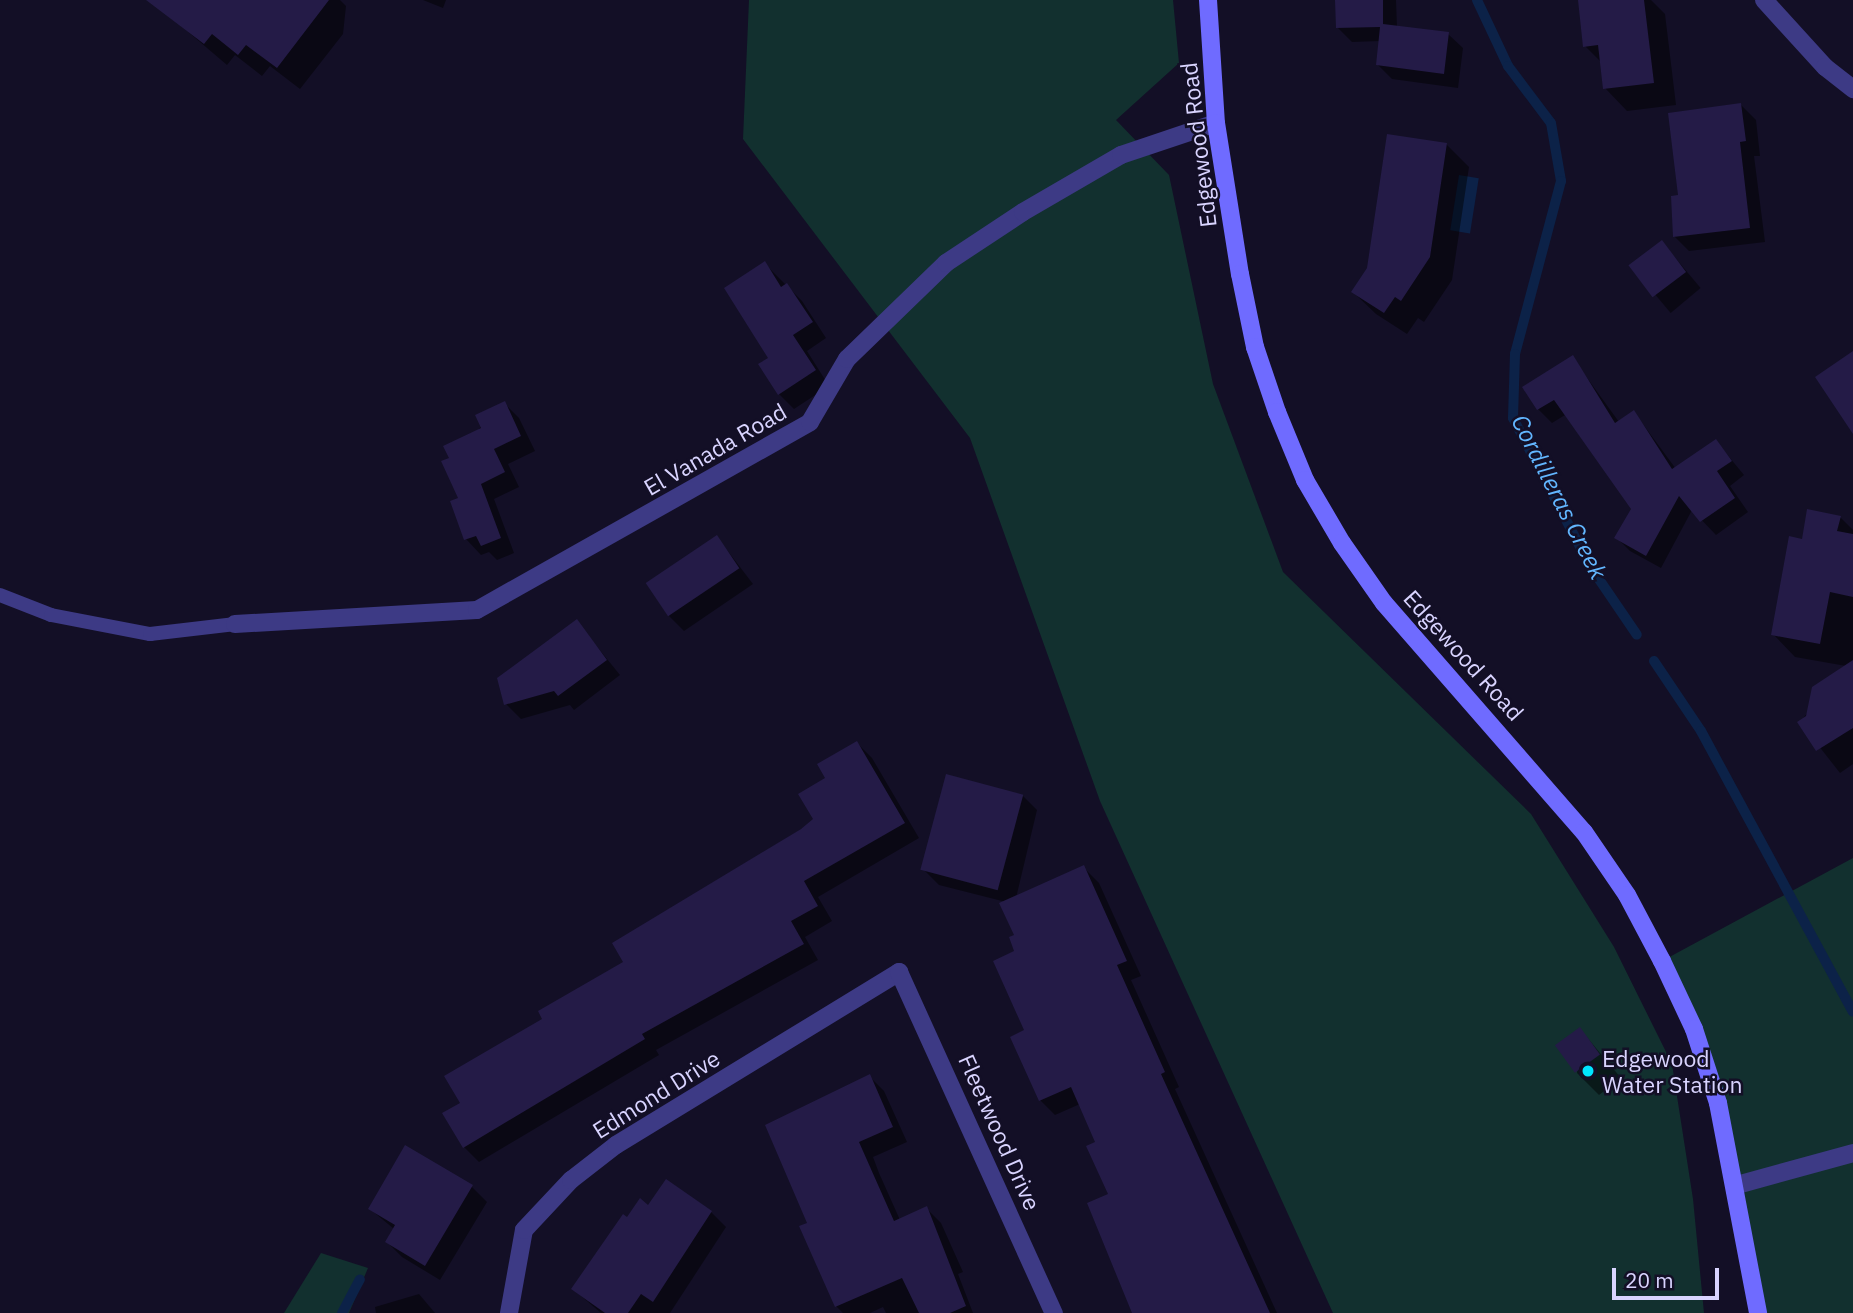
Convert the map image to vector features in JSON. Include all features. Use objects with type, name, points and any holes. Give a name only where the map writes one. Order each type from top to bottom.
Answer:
[{"type":"main road","name":"Edgewood Road","points":[[1208,0],[1216,123],[1255,347],[1305,480],[1384,603],[1539,776],[1627,895],[1694,1029],[1718,1103],[1737,1185],[1758,1313]]},
{"type":"street","points":[[1764,0],[1825,67],[1853,89]]},
{"type":"street","name":"El Vanada Road","points":[[235,624],[477,610],[810,422],[847,359],[946,263],[1023,212],[1121,155],[1216,123]]},
{"type":"street","name":"Edmond Drive","points":[[509,1313],[524,1230],[571,1180],[616,1145],[899,972]]},
{"type":"street","name":"Fleetwood Drive","points":[[899,972],[1055,1313]]},
{"type":"street","points":[[1737,1185],[1853,1153]]},
{"type":"lane","points":[[0,595],[51,615],[150,634],[235,624]]},
{"type":"green space","points":[[749,0],[1173,0],[1179,63],[1116,120],[1169,175],[1213,384],[1283,572],[1531,814],[1614,947],[1672,1064],[1693,1199],[1704,1313],[1333,1313],[1100,801],[970,438],[743,139]]},
{"type":"green space","points":[[1853,858],[1853,1313],[1758,1313],[1737,1185],[1662,961]]},
{"type":"green space","points":[[321,1253],[368,1268],[349,1313],[284,1313]]},
{"type":"water","points":[[1459,175],[1479,178],[1470,233],[1450,230]]},
{"type":"building","points":[[146,0],[329,0],[277,68],[246,45],[238,55],[212,34],[204,44]]},
{"type":"building","points":[[1335,0],[1383,0],[1383,24],[1449,32],[1444,74],[1376,65],[1380,27],[1336,28]]},
{"type":"building","points":[[1578,0],[1644,0],[1654,83],[1603,89],[1598,45],[1583,47]]},
{"type":"building","points":[[1741,103],[1746,141],[1740,142],[1750,228],[1673,237],[1671,196],[1678,195],[1668,113]]},
{"type":"building","points":[[1387,134],[1447,143],[1430,257],[1401,301],[1395,297],[1384,313],[1351,292],[1367,268]]},
{"type":"building","points":[[1662,240],[1686,272],[1653,297],[1628,265]]},
{"type":"building","points":[[765,261],[781,287],[787,283],[813,322],[793,335],[816,370],[778,395],[758,364],[768,358],[724,288]]},
{"type":"building","points":[[1853,351],[1853,434],[1815,377]]},
{"type":"building","points":[[1573,355],[1615,423],[1634,410],[1672,469],[1716,439],[1732,461],[1717,471],[1735,498],[1700,522],[1679,496],[1646,556],[1614,538],[1631,509],[1554,400],[1537,410],[1522,387]]},
{"type":"building","points":[[505,401],[521,436],[494,449],[505,472],[481,484],[501,538],[481,546],[476,536],[464,540],[450,501],[458,498],[441,461],[449,458],[443,446],[481,428],[475,415]]},
{"type":"building","points":[[1807,509],[1841,516],[1837,531],[1853,534],[1853,597],[1830,592],[1820,644],[1771,635],[1789,536],[1802,539]]},
{"type":"building","points":[[717,535],[739,568],[668,616],[646,583]]},
{"type":"building","points":[[577,619],[607,660],[558,696],[554,691],[504,705],[497,678]]},
{"type":"building","points":[[1853,660],[1853,728],[1816,751],[1797,722],[1806,716],[1812,687]]},
{"type":"building","points":[[857,741],[905,823],[804,881],[818,906],[791,921],[804,944],[642,1034],[645,1039],[463,1148],[442,1113],[460,1103],[444,1076],[542,1019],[538,1011],[623,962],[612,943],[801,829],[813,819],[798,794],[825,778],[817,764]]},
{"type":"building","points":[[946,774],[1023,795],[998,890],[920,870]]},
{"type":"building","points":[[1084,865],[1127,961],[1117,965],[1165,1072],[1161,1074],[1270,1313],[1132,1313],[1087,1203],[1108,1194],[1086,1146],[1095,1142],[1071,1087],[1039,1101],[1010,1037],[1024,1030],[993,961],[1014,951],[1009,937],[1014,935],[999,903]]},
{"type":"building","name":"Edgewood Water Station","points":[[1580,1027],[1600,1055],[1575,1073],[1555,1045]]},
{"type":"building","points":[[870,1074],[893,1127],[859,1142],[894,1221],[927,1206],[966,1306],[950,1313],[919,1313],[902,1278],[835,1307],[799,1226],[807,1223],[765,1125]]},
{"type":"building","points":[[405,1145],[473,1185],[425,1266],[385,1242],[395,1225],[368,1209]]},
{"type":"building","points":[[666,1179],[712,1211],[653,1302],[641,1294],[628,1313],[605,1313],[571,1289],[623,1214],[627,1217],[640,1198],[648,1205]]},
{"type":"waterway","name":"Cordilleras Creek","points":[[1477,0],[1508,66],[1551,123],[1561,181],[1515,354],[1513,418],[1590,566],[1637,635]]},
{"type":"waterway","name":"Cordilleras Creek","points":[[1654,661],[1701,731],[1853,1012]]},
{"type":"waterway","points":[[342,1313],[360,1279]]},
{"type":"place","name":"Edgewood Water Station","points":[[1588,1071]]}]
